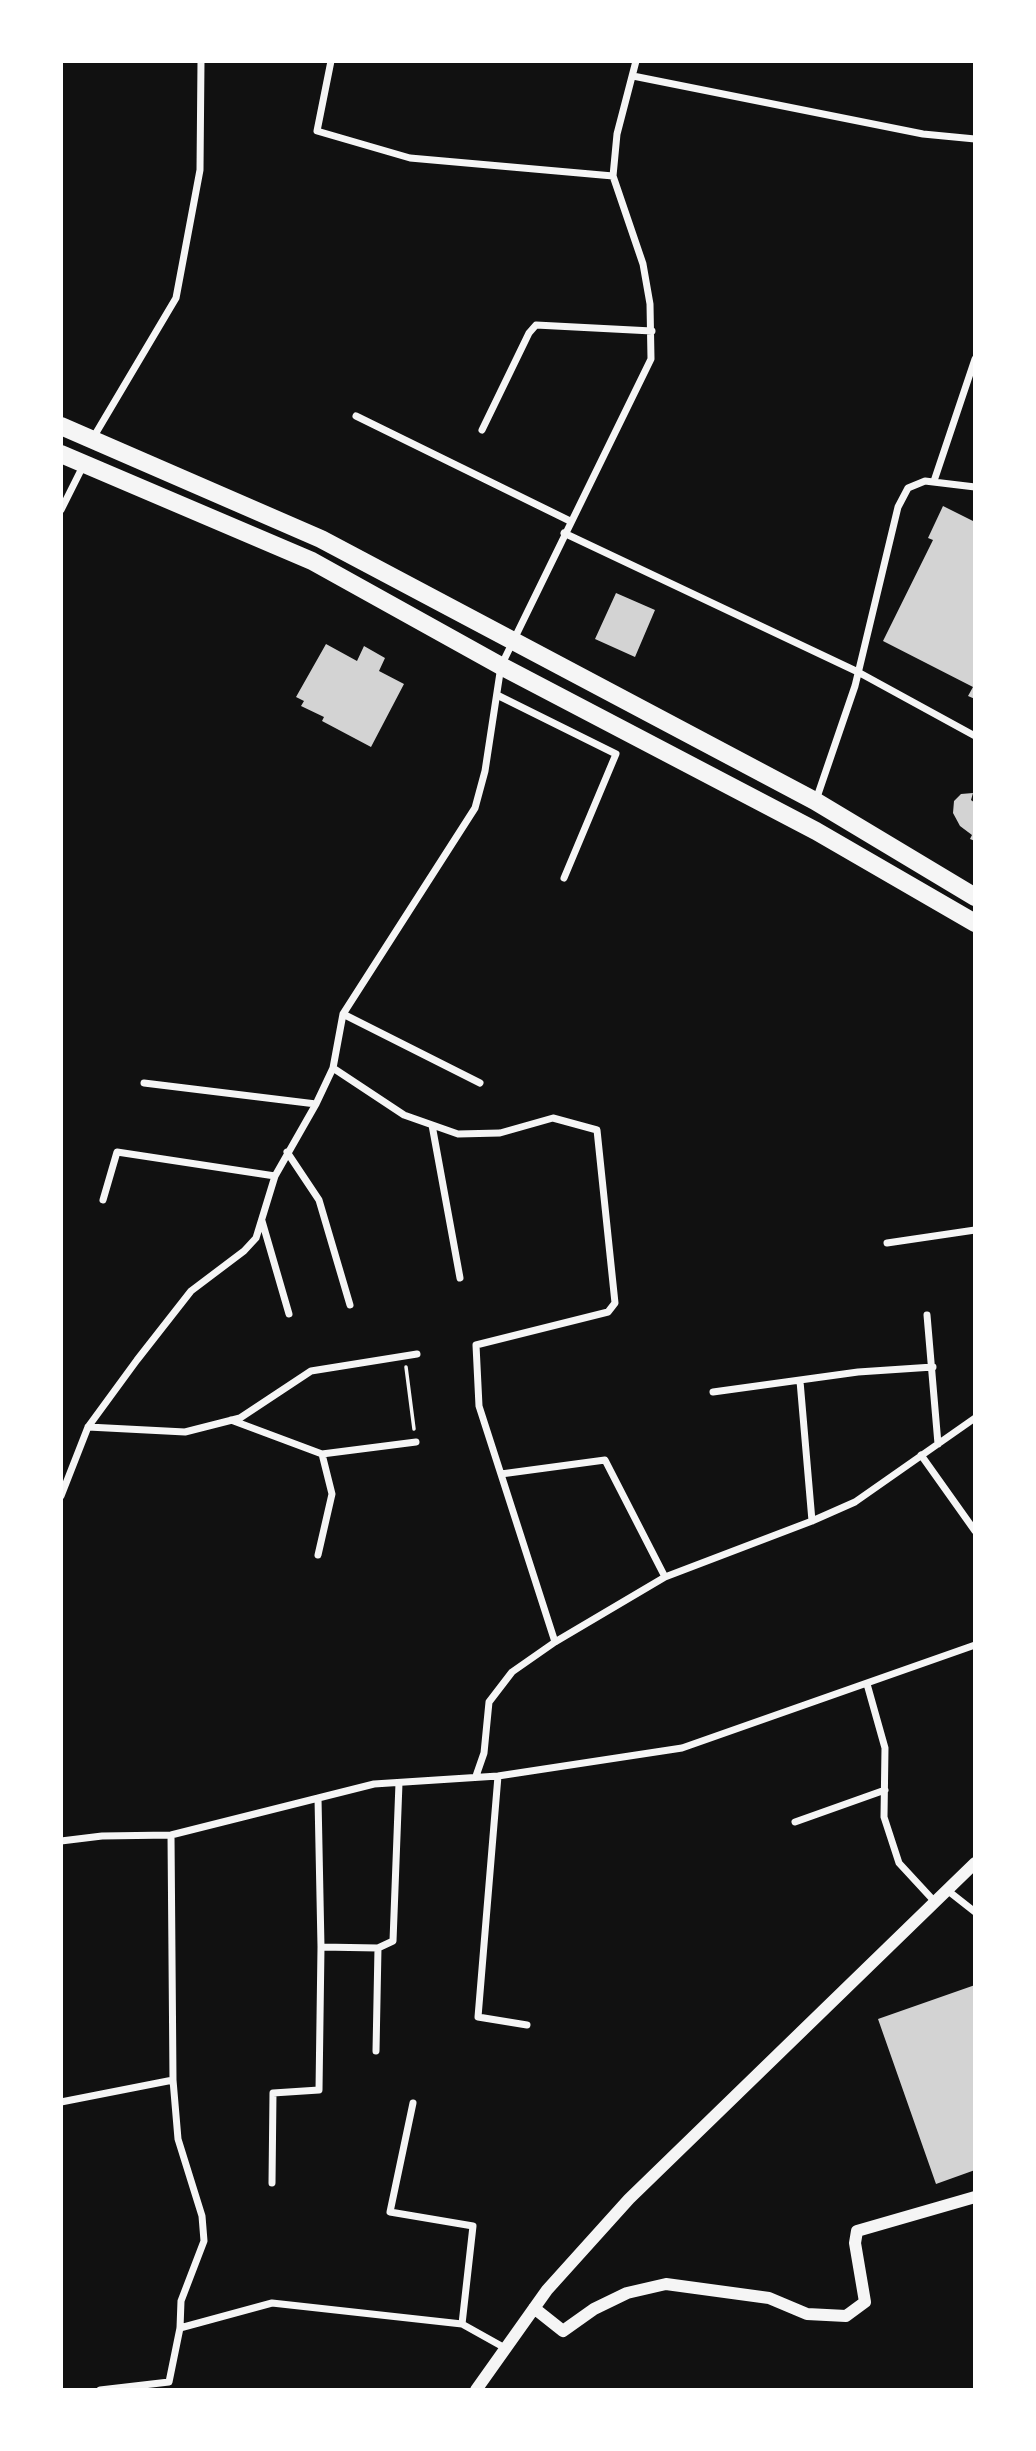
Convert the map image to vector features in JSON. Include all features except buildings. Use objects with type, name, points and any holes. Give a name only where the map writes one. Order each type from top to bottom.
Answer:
[{"type":"main road","points":[[61,426],[321,539],[815,801],[975,897]]},
{"type":"main road","points":[[61,454],[312,561],[501,666],[816,831],[975,923]]},
{"type":"street","points":[[93,439],[176,298],[200,170],[201,61]]},
{"type":"street","points":[[331,61],[317,131],[410,158],[613,176]]},
{"type":"street","points":[[61,1496],[88,1427],[191,1292],[244,1251],[256,1238],[275,1176],[333,1068],[343,1014],[475,808],[485,771],[501,666],[651,359],[652,331],[643,264],[613,176],[617,134],[636,61]]},
{"type":"street","points":[[632,76],[923,134],[975,139]]},
{"type":"street","points":[[482,430],[529,333],[536,325],[652,331]]},
{"type":"street","points":[[934,481],[975,359]]},
{"type":"street","points":[[356,416],[570,521]]},
{"type":"street","points":[[61,510],[84,463]]},
{"type":"street","points":[[815,801],[858,672],[898,507],[908,488],[925,481],[975,487]]},
{"type":"street","points":[[564,533],[858,672],[975,736]]},
{"type":"street","points":[[497,695],[616,754],[564,878]]},
{"type":"street","points":[[343,1014],[480,1083]]},
{"type":"street","points":[[333,1068],[404,1115],[458,1134],[500,1133],[553,1118],[597,1130],[615,1303],[608,1312],[476,1345],[479,1406],[555,1642]]},
{"type":"street","points":[[144,1083],[316,1104]]},
{"type":"street","points":[[432,1125],[460,1278]]},
{"type":"street","points":[[103,1200],[117,1152],[275,1176]]},
{"type":"street","points":[[287,1152],[319,1200],[349,1305]]},
{"type":"street","points":[[261,1220],[289,1314]]},
{"type":"street","points":[[887,1243],[975,1230]]},
{"type":"street","points":[[927,1315],[938,1444]]},
{"type":"street","points":[[88,1427],[185,1432],[240,1418],[311,1371],[417,1354]]},
{"type":"street","points":[[713,1392],[858,1372],[933,1367]]},
{"type":"street","points":[[800,1381],[812,1521]]},
{"type":"street","points":[[476,1776],[484,1753],[489,1702],[512,1672],[555,1642],[665,1577],[855,1502],[975,1419]]},
{"type":"street","points":[[231,1420],[321,1454],[416,1442]]},
{"type":"street","points":[[318,1555],[332,1494],[321,1454]]},
{"type":"street","points":[[922,1455],[975,1531]]},
{"type":"street","points":[[501,1474],[605,1460],[665,1577]]},
{"type":"street","points":[[61,1841],[103,1836],[171,1835],[374,1784],[498,1776],[682,1748],[975,1645]]},
{"type":"street","points":[[867,1684],[885,1748],[884,1817],[899,1863],[935,1902]]},
{"type":"street","points":[[498,1776],[478,2017],[527,2025]]},
{"type":"street","points":[[321,1947],[378,1948],[393,1941],[399,1783]]},
{"type":"street","points":[[795,1822],[885,1790]]},
{"type":"street","points":[[272,2183],[273,2093],[319,2090],[321,1947],[318,1798]]},
{"type":"street","points":[[100,2390],[169,2382],[180,2328],[181,2301],[204,2241],[202,2216],[178,2139],[173,2080],[171,1835]]},
{"type":"street","points":[[476,2390],[534,2308],[629,2199],[975,1863]]},
{"type":"street","points":[[947,1890],[975,1912]]},
{"type":"street","points":[[376,2051],[378,1948]]},
{"type":"street","points":[[61,2102],[173,2080]]},
{"type":"street","points":[[413,2103],[390,2212],[473,2226],[462,2324]]},
{"type":"street","points":[[534,2308],[563,2331],[594,2309],[627,2293],[666,2284],[769,2298],[807,2314],[846,2316],[865,2302],[855,2243],[857,2231],[975,2197]]},
{"type":"street","points":[[180,2328],[272,2303],[462,2324],[505,2348]]},
{"type":"path","points":[[405,1356],[416,1442]]}]
